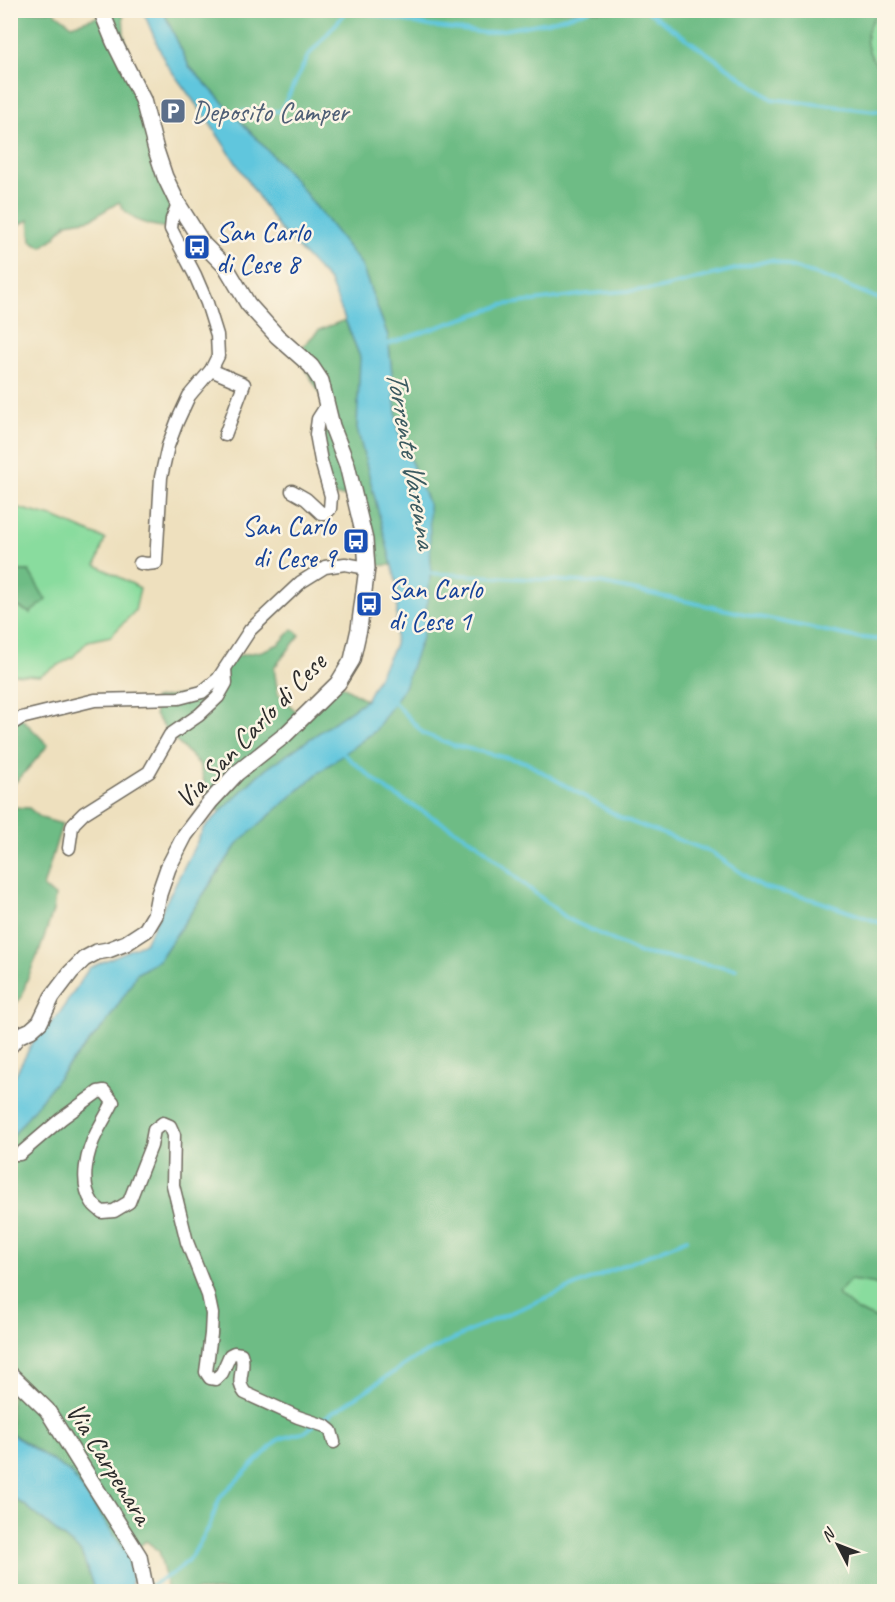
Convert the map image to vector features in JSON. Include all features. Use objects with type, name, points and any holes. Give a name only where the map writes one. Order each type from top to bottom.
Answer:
[{"type":"street","name":"Via San Carlo di Cese","points":[[10,1046],[18,1036],[40,1022],[52,997],[84,959],[97,952],[126,944],[146,930],[155,915],[168,868],[180,843],[210,802],[237,773],[285,735],[338,683],[352,660],[359,629],[366,568],[365,540],[347,465],[332,426],[321,381],[311,366],[277,336],[248,304],[226,267],[203,244],[178,204],[165,177],[143,100],[101,10]]},
{"type":"street","points":[[140,563],[156,563],[161,477],[168,446],[177,422],[189,396],[211,370],[218,356],[217,335],[207,303],[171,229],[178,204]]},
{"type":"street","points":[[211,370],[243,384],[225,435]]},
{"type":"street","points":[[292,491],[306,499],[321,513],[325,514],[330,509],[331,496],[316,434],[318,419],[327,405]]},
{"type":"street","points":[[10,725],[21,718],[95,700],[179,698],[202,692],[218,679],[249,630],[301,582],[325,567],[345,564],[366,568]]},
{"type":"street","points":[[69,848],[74,823],[84,813],[149,772],[170,735],[199,715],[218,697],[226,683],[225,669]]},
{"type":"street","points":[[14,1154],[20,1154],[61,1119],[98,1092],[104,1091],[112,1102],[88,1155],[85,1176],[87,1191],[92,1203],[102,1212],[114,1211],[129,1202],[151,1146],[154,1130],[163,1124],[170,1126],[174,1135],[173,1185],[187,1242],[208,1295],[212,1314],[206,1372],[210,1378],[216,1380],[222,1373],[230,1354],[241,1354],[244,1362],[240,1387],[245,1393],[298,1417],[325,1426],[331,1431],[334,1442]]},
{"type":"street","name":"Via Carpenara","points":[[10,1374],[47,1410],[139,1556],[146,1592]]},
{"type":"green space","points":[[11,11],[53,11],[72,25],[103,15],[102,11],[123,11],[124,35],[134,71],[178,204],[171,229],[135,219],[119,202],[91,219],[67,223],[54,238],[42,247],[31,241],[29,220],[14,227],[11,226]]},
{"type":"green space","points":[[163,11],[879,11],[868,28],[867,44],[884,76],[884,1221],[881,1231],[884,1233],[884,1287],[850,1280],[837,1294],[856,1310],[877,1319],[884,1325],[884,1591],[168,1591],[159,1551],[146,1541],[128,1555],[71,1473],[11,1433],[10,1138],[66,1068],[106,1023],[136,974],[159,960],[238,843],[318,773],[375,731],[429,505],[398,430],[388,336],[361,264],[295,180],[189,66]]},
{"type":"green space","points":[[879,11],[884,11],[884,76],[867,44],[868,28]]},
{"type":"green space","points":[[345,320],[360,357],[357,428],[392,565],[366,566],[355,496],[331,496],[316,434],[327,405],[296,353],[319,330]]},
{"type":"green space","points":[[11,506],[56,518],[105,539],[96,565],[140,588],[135,611],[111,636],[88,641],[73,657],[39,676],[11,674],[10,603],[30,613],[29,571],[11,571]]},
{"type":"green space","points":[[10,571],[29,571],[46,600],[30,613],[11,603]]},
{"type":"green space","points":[[293,629],[300,635],[274,668],[278,694],[302,717],[338,683],[366,700],[259,774],[220,812],[210,802],[199,764],[170,735],[155,715],[154,699],[202,692],[232,657],[262,651],[279,644]]},
{"type":"green space","points":[[21,718],[48,745],[11,787],[11,725]]},
{"type":"green space","points":[[11,807],[29,808],[41,818],[62,824],[43,887],[55,896],[53,911],[22,997],[13,1007],[10,1005]]},
{"type":"green space","points":[[850,1280],[884,1287],[884,1325],[877,1319],[856,1310],[837,1294]]},
{"type":"green space","points":[[10,1496],[26,1506],[81,1552],[95,1591],[11,1591]]},
{"type":"water","points":[[143,11],[163,11],[189,66],[295,180],[361,264],[388,336],[398,430],[429,505],[431,571],[423,635],[403,690],[375,731],[318,773],[238,843],[159,960],[136,974],[106,1023],[66,1068],[11,1138],[11,1083],[33,1042],[59,1014],[89,968],[145,943],[204,828],[259,774],[366,700],[395,645],[398,589],[357,428],[360,357],[330,282],[279,228],[209,122],[165,62]]},
{"type":"water","points":[[10,1433],[71,1473],[128,1555],[132,1576],[131,1591],[95,1591],[81,1552],[11,1496]]},
{"type":"waterway","points":[[227,112],[281,111],[308,56],[348,10]]},
{"type":"waterway","points":[[354,10],[429,26],[486,33],[548,22],[590,10]]},
{"type":"waterway","points":[[646,10],[772,99],[884,112]]},
{"type":"waterway","points":[[385,345],[503,305],[587,294],[657,289],[771,260],[835,281],[884,301]]},
{"type":"waterway","points":[[426,573],[600,583],[854,637],[884,640]]},
{"type":"waterway","points":[[393,701],[424,734],[453,745],[525,762],[623,819],[711,852],[762,887],[815,900],[884,924]]},
{"type":"waterway","points":[[340,751],[388,791],[477,843],[568,919],[640,953],[736,969]]},
{"type":"waterway","points":[[320,1421],[415,1358],[491,1321],[687,1239]]},
{"type":"waterway","points":[[148,1587],[177,1571],[192,1556],[209,1527],[220,1497],[279,1439],[305,1432],[314,1425]]},
{"type":"place","name":"Deposito Camper","points":[[173,111]]},
{"type":"place","name":"San Carlo di Cese 8","points":[[197,247]]},
{"type":"place","name":"San Carlo di Cese 9","points":[[356,541]]},
{"type":"place","name":"San Carlo di Cese 1","points":[[369,604]]},
{"type":"water label","name":"Torrente Varenna","points":[[412,459]]}]
